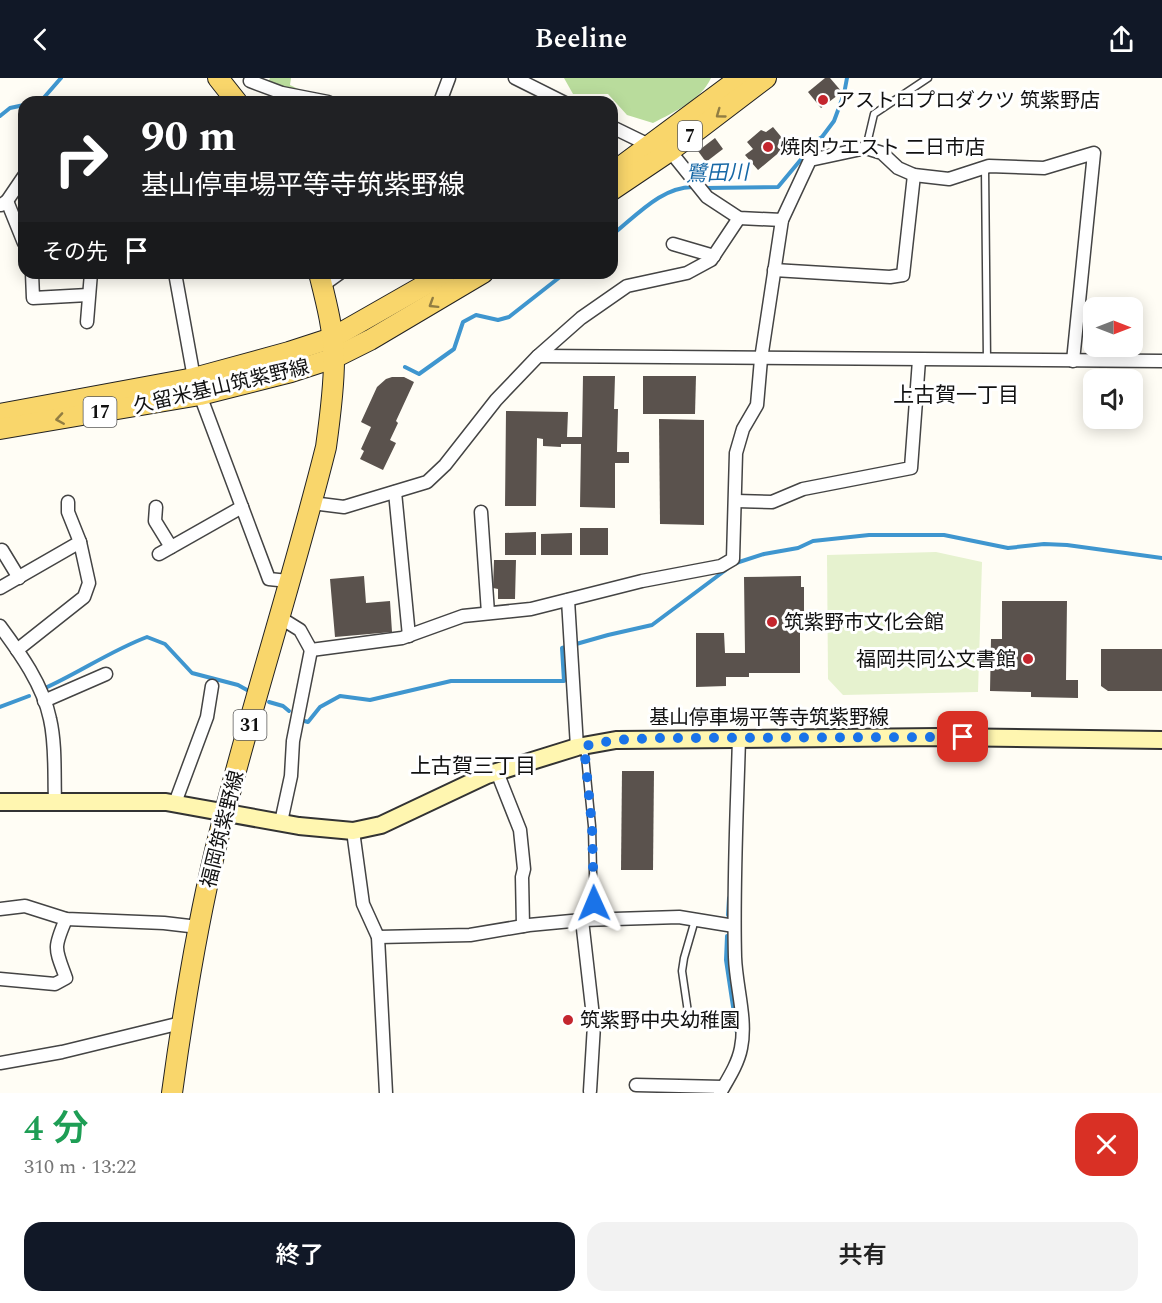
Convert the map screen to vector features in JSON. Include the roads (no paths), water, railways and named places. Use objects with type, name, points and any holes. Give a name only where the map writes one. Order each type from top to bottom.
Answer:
[{"type":"main road","points":[[218,78],[231,96]]},
{"type":"main road","name":"7","points":[[618,169],[740,78]]},
{"type":"main road","name":"7","points":[[618,186],[670,151],[766,78]]},
{"type":"main road","name":"福岡筑紫野線","points":[[172,1093],[181,1023],[198,927],[226,812],[326,447],[333,397],[334,358],[320,279]]},
{"type":"main road","name":"久留米基山筑紫野線","points":[[0,429],[197,386],[332,338],[432,279]]},
{"type":"main road","name":"久留米基山筑紫野線","points":[[0,414],[291,372],[334,358],[411,317],[473,279]]},
{"type":"main road","name":"基山停車場平等寺筑紫野線","points":[[0,802],[175,803],[281,822],[353,831],[381,825],[497,772],[580,746],[627,740],[940,737],[1162,740]]},
{"type":"street","points":[[442,96],[449,78]]},
{"type":"street","points":[[515,78],[550,96]]},
{"type":"street","points":[[238,96],[251,80],[282,93],[297,96]]},
{"type":"street","points":[[618,130],[651,146]]},
{"type":"street","points":[[310,650],[409,636],[463,616],[531,609],[642,581],[721,566],[733,559],[736,453],[743,429],[757,405],[761,358],[782,220],[810,160],[866,148],[882,153],[898,168],[914,175],[949,179],[985,167],[1044,168],[1094,153],[1072,361]]},
{"type":"street","points":[[670,151],[707,197],[739,218],[782,220]]},
{"type":"street","points":[[774,270],[890,277],[903,275],[914,175]]},
{"type":"street","points":[[18,184],[4,203],[18,231]]},
{"type":"street","points":[[312,503],[344,507],[427,482],[445,465],[496,400],[538,356],[581,318],[627,286],[687,273],[711,260],[739,218]]},
{"type":"street","points":[[673,244],[714,256]]},
{"type":"street","points":[[32,279],[33,298],[88,295]]},
{"type":"street","points":[[87,322],[90,279]]},
{"type":"street","points":[[176,279],[197,386],[269,579],[288,582]]},
{"type":"street","points":[[538,356],[1162,361]]},
{"type":"street","points":[[736,501],[772,502],[803,489],[911,468],[919,360]]},
{"type":"street","points":[[395,492],[409,636]]},
{"type":"street","points":[[17,650],[84,597],[89,583],[80,542],[68,512],[68,502]]},
{"type":"street","points":[[156,507],[155,521],[171,547]]},
{"type":"street","points":[[159,554],[242,507]]},
{"type":"street","points":[[481,512],[488,613]]},
{"type":"street","points":[[0,588],[80,542]]},
{"type":"street","points":[[2,549],[19,578]]},
{"type":"street","points":[[568,600],[580,746]]},
{"type":"street","points":[[279,616],[300,630],[310,650],[293,741],[291,776],[281,822]]},
{"type":"street","points":[[0,626],[17,650],[50,717],[55,801]]},
{"type":"street","points":[[44,701],[106,674]]},
{"type":"street","points":[[175,803],[207,717],[212,686]]},
{"type":"street","points":[[636,1085],[721,1090],[741,1050],[743,1034],[735,971],[734,926],[739,738]]},
{"type":"street","points":[[497,772],[520,830],[524,868],[522,877],[523,926]]},
{"type":"street","points":[[353,831],[363,904],[378,937],[386,1093]]},
{"type":"street","points":[[0,909],[25,906],[66,919],[164,923],[198,927]]},
{"type":"street","points":[[378,937],[470,935],[523,926],[588,920],[679,917],[734,926]]},
{"type":"street","points":[[0,979],[55,984],[66,978],[57,954],[56,942],[66,919]]},
{"type":"street","points":[[588,920],[594,1025],[590,1091]]},
{"type":"street","points":[[0,1063],[62,1052],[181,1023]]},
{"type":"lane","points":[[866,148],[874,114],[928,78]]},
{"type":"lane","points":[[985,167],[987,360]]},
{"type":"lane","points":[[580,746],[592,826],[588,920]]},
{"type":"lane","points":[[689,1019],[682,971],[695,920]]},
{"type":"waterway","name":"鷺田川","points":[[45,96],[61,78]]},
{"type":"waterway","name":"鷺田川","points":[[705,188],[778,187],[803,157],[807,147],[822,137],[834,121],[847,78]]},
{"type":"waterway","name":"鷺田川","points":[[0,116],[10,108],[18,106]]},
{"type":"waterway","name":"鷺田川","points":[[618,230],[661,197],[672,191],[695,187]]},
{"type":"waterway","name":"鷺田川","points":[[405,367],[419,374],[454,349],[463,322],[476,315],[498,320],[509,317],[557,279]]},
{"type":"waterway","points":[[733,564],[764,554],[798,548],[813,541],[869,535],[944,535],[1008,548],[1044,544],[1067,545],[1162,558]]},
{"type":"waterway","points":[[301,720],[308,722],[320,707],[340,696],[370,700],[451,681],[564,681],[562,648],[652,625],[727,569]]},
{"type":"waterway","points":[[43,689],[147,637],[165,644],[192,673],[238,685],[247,690]]},
{"type":"waterway","points":[[0,707],[29,696]]},
{"type":"waterway","points":[[269,702],[283,706],[289,711]]},
{"type":"waterway","points":[[728,915],[729,898]]},
{"type":"waterway","points":[[727,936],[726,960],[737,1033]]},
{"type":"place","name":"アストロプロダクツ 筑紫野店","points":[[823,100]]},
{"type":"place","name":"焼肉ウエスト 二日市店","points":[[768,147]]},
{"type":"place","name":"筑紫野市文化会館","points":[[772,622]]},
{"type":"place","name":"福岡共同公文書館","points":[[1028,659]]},
{"type":"place","name":"筑紫野中央幼稚園","points":[[568,1020]]},
{"type":"district","name":"上古賀一丁目","points":[[956,395]]},
{"type":"district","name":"上古賀三丁目","points":[[473,766]]}]
